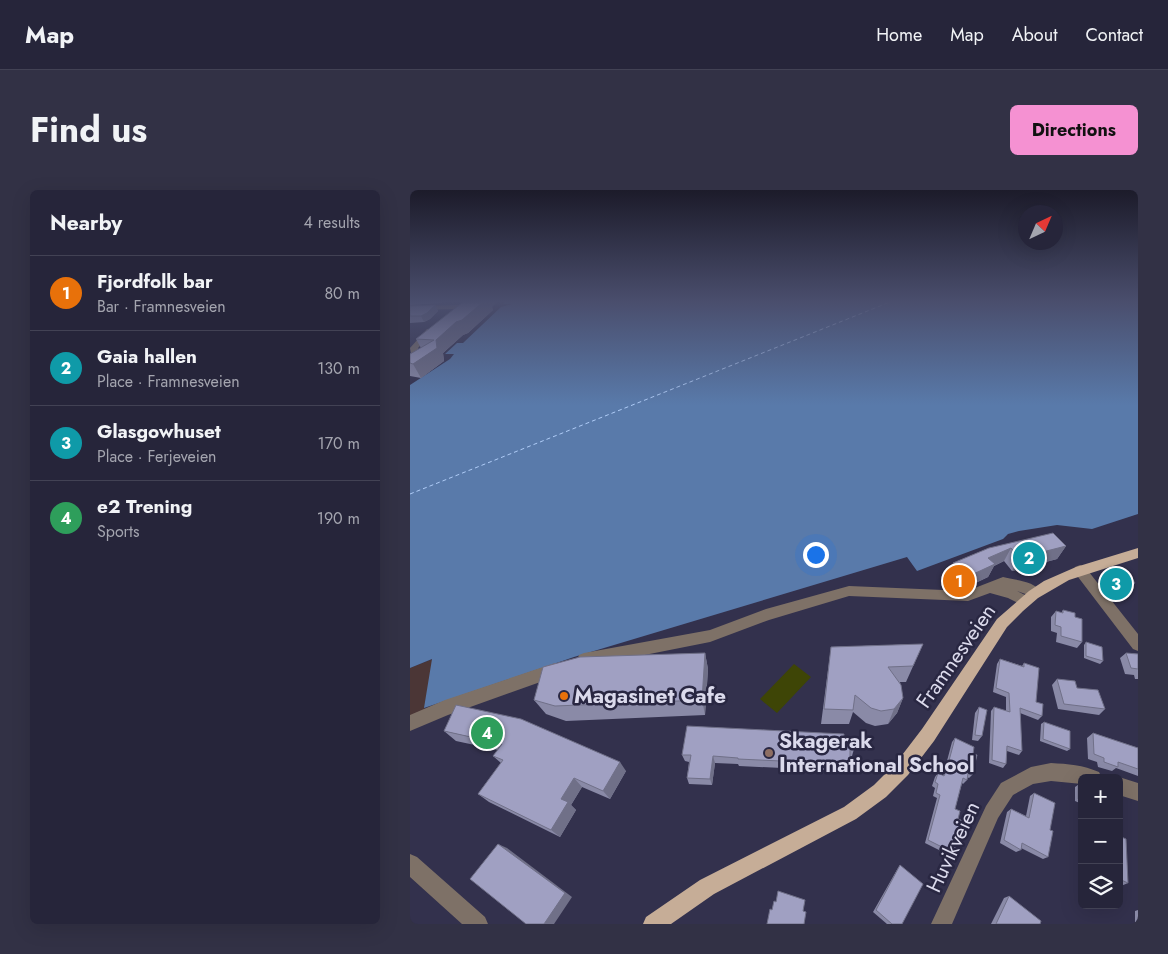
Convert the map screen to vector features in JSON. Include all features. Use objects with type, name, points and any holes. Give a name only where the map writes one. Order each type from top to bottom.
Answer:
[{"type":"main road","name":"Framnesveien","points":[[653,924],[707,887],[850,813],[880,791],[902,769],[928,735],[1002,623],[1029,597],[1061,577],[1138,553]]},
{"type":"street","points":[[410,370],[417,364],[414,348],[426,336]]},
{"type":"street","points":[[1080,570],[1138,646]]},
{"type":"street","points":[[410,723],[445,708],[585,660],[710,636],[766,614],[849,591],[874,590],[968,596],[992,588],[1029,597]]},
{"type":"street","name":"Huvikveien","points":[[941,924],[992,812],[1008,789],[1031,776],[1051,772],[1079,774]]},
{"type":"street","points":[[1123,787],[1138,792]]},
{"type":"street","points":[[410,864],[478,924]]},
{"type":"shaded area","points":[[433,659],[423,717],[410,723],[410,668]]},
{"type":"green space","points":[[794,664],[811,677],[777,713],[760,699]]},
{"type":"water","points":[[470,336],[1138,336],[1138,514],[1092,529],[1057,525],[1019,531],[1008,534],[1003,539],[917,571],[907,557],[574,657],[424,708],[432,659],[410,668],[410,385],[450,359],[454,354],[445,354],[457,343],[463,343]]},
{"type":"building","points":[[419,336],[440,336],[436,340],[437,348],[413,364],[410,363],[410,354],[434,340],[416,339]]},
{"type":"building","points":[[1053,533],[1066,546],[1019,558],[1011,548],[988,558],[995,564],[969,576],[953,563],[989,548]]},
{"type":"building","points":[[1120,571],[1121,573],[1127,572],[1135,583],[1129,583],[1132,587],[1118,588],[1106,572]]},
{"type":"building","points":[[1063,610],[1075,613],[1075,617],[1082,619],[1082,642],[1061,636],[1061,627],[1055,625],[1056,611],[1063,613]]},
{"type":"building","points":[[1086,642],[1102,647],[1103,661],[1086,656]]},
{"type":"building","points":[[923,644],[913,666],[888,667],[901,685],[903,698],[894,709],[881,711],[871,708],[855,695],[853,710],[824,709],[831,647]]},
{"type":"building","points":[[705,653],[702,700],[555,706],[534,700],[543,667],[580,657]]},
{"type":"building","points":[[1126,653],[1138,654],[1138,669],[1131,668]]},
{"type":"building","points":[[1000,659],[1024,667],[1024,663],[1039,668],[1036,702],[1043,704],[1042,716],[1020,708],[1022,751],[1007,746],[1006,764],[992,760],[994,707],[1010,712],[1009,693],[996,688]]},
{"type":"building","points":[[1057,679],[1075,681],[1077,688],[1098,690],[1105,709],[1064,704]]},
{"type":"building","points":[[456,705],[521,719],[620,762],[603,791],[574,778],[561,799],[568,802],[551,830],[478,794],[503,760],[493,756],[502,744],[444,731]]},
{"type":"building","points":[[979,707],[987,710],[982,736],[975,735]]},
{"type":"building","points":[[1044,722],[1070,731],[1070,749],[1043,739]]},
{"type":"building","points":[[687,726],[844,734],[844,737],[854,739],[854,749],[850,749],[850,762],[845,761],[845,764],[713,756],[710,779],[687,778],[691,755],[682,755]]},
{"type":"building","points":[[1093,733],[1138,748],[1138,769],[1118,762],[1118,767],[1104,762],[1104,758],[1094,754]]},
{"type":"building","points":[[955,738],[974,747],[973,754],[977,755],[972,775],[968,773],[967,780],[963,778],[955,809],[960,811],[958,819],[963,821],[957,846],[952,843],[950,851],[928,840],[940,795],[936,793],[938,784],[935,782],[938,773],[944,776],[946,772]]},
{"type":"building","points":[[1034,793],[1055,803],[1050,830],[1053,831],[1048,857],[1022,843],[1021,850],[1004,840],[1011,809],[1029,818]]},
{"type":"building","points":[[1123,838],[1126,839],[1128,883],[1123,881]]},
{"type":"building","points":[[498,844],[565,893],[544,924],[526,924],[470,879]]},
{"type":"building","points":[[900,865],[923,884],[902,924],[892,924],[876,910]]},
{"type":"building","points":[[778,891],[805,900],[803,911],[806,912],[804,924],[767,924],[770,909],[772,910],[774,901],[776,902]]},
{"type":"building","points":[[1009,896],[1041,921],[1040,924],[996,924]]},
{"type":"ferry route","points":[[410,494],[804,336]]},
{"type":"place","name":"Gaia hallen","points":[[1029,558]]},
{"type":"place","name":"Fjordfolk bar","points":[[959,581]]},
{"type":"place","name":"Glasgowhuset","points":[[1116,584]]},
{"type":"place","name":"Magasinet Cafe","points":[[564,696]]},
{"type":"place","name":"e2 Trening","points":[[487,733]]},
{"type":"place","name":"Skagerak International School","points":[[769,753]]}]
